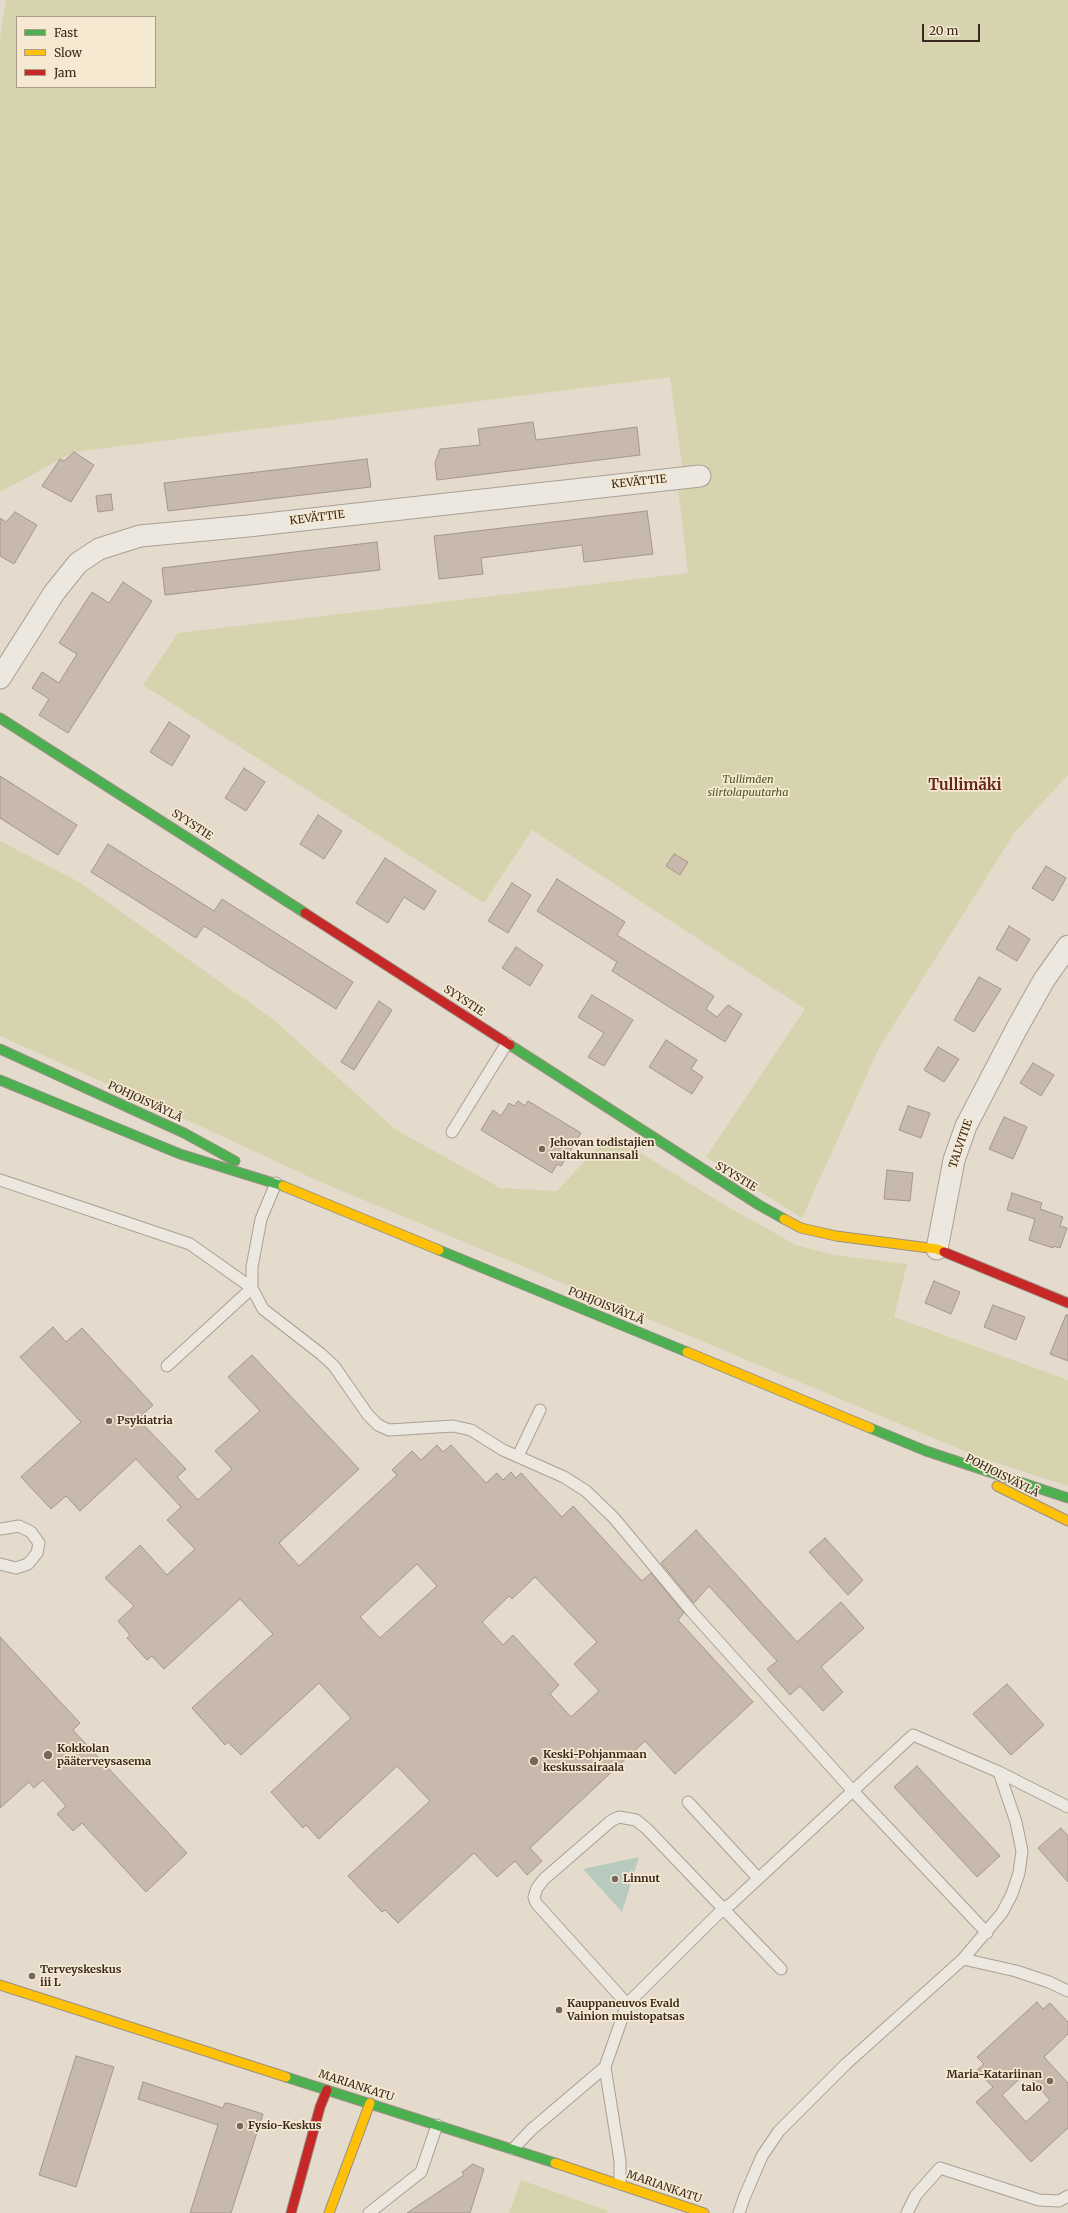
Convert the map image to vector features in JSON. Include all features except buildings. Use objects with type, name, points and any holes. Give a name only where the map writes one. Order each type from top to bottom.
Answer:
[{"type":"street","name":"KEVÄTTIE","points":[[0,678],[54,594],[78,564],[99,549],[140,536],[248,526],[700,476]]},
{"type":"street","name":"SYYSTIE","points":[[0,718],[707,1173],[801,1228],[836,1236],[937,1249]]},
{"type":"street","name":"TALVITIE","points":[[937,1249],[954,1160],[966,1126],[1044,980],[1068,946]]},
{"type":"street","name":"POHJOISVÄYLÄ","points":[[0,1050],[30,1061],[184,1133],[276,1183]]},
{"type":"street","name":"POHJOISVÄYLÄ","points":[[0,1080],[180,1154],[276,1183],[926,1451],[1068,1521]]},
{"type":"street","points":[[937,1249],[1068,1303]]},
{"type":"street","name":"POHJOISVÄYLÄ","points":[[926,1451],[1068,1498]]},
{"type":"street","name":"MARIANKATU","points":[[0,1984],[513,2149],[704,2213]]},
{"type":"street","points":[[291,2213],[320,2107],[327,2090]]},
{"type":"street","points":[[329,2213],[370,2103]]},
{"type":"lane","points":[[452,1132],[507,1043]]},
{"type":"lane","points":[[0,1180],[190,1244],[252,1288],[263,1309],[321,1354],[334,1366],[368,1416],[378,1425],[389,1430],[453,1426],[471,1430],[518,1456],[564,1477],[586,1491],[614,1518],[692,1612],[852,1790],[987,1933]]},
{"type":"lane","points":[[167,1366],[252,1288],[252,1267],[261,1219],[276,1183]]},
{"type":"lane","points":[[518,1456],[540,1410]]},
{"type":"lane","points":[[0,1529],[19,1526],[31,1532],[38,1543],[37,1553],[28,1564],[16,1568],[0,1564]]},
{"type":"lane","points":[[620,2184],[620,2161],[605,2067],[627,2004],[724,1908],[731,1904],[912,1735],[999,1772],[1068,1807]]},
{"type":"lane","points":[[739,2213],[762,2156],[779,2131],[846,2064],[963,1959],[987,1933],[1002,1913],[1012,1894],[1019,1873],[1022,1851],[1016,1822],[999,1772]]},
{"type":"lane","points":[[688,1802],[758,1878]]},
{"type":"lane","points":[[627,2004],[536,1903],[534,1897],[537,1888],[544,1880],[611,1821],[619,1817],[628,1817],[636,1820],[647,1829],[781,1969]]},
{"type":"lane","points":[[963,1959],[1016,1971],[1049,1982],[1068,1991]]},
{"type":"lane","points":[[513,2149],[531,2130],[605,2067]]},
{"type":"lane","points":[[369,2213],[421,2172],[437,2125]]},
{"type":"lane","points":[[907,2213],[916,2195],[940,2168],[1038,2200],[1059,2201],[1068,2196]]},
{"type":"green space","name":"Tullimäen siirtolapuutarha","points":[[6,0],[1068,0],[1068,775],[1015,832],[879,1048],[802,1218],[706,1157],[805,1009],[532,830],[484,903],[143,685],[178,633],[688,573],[678,488],[682,466],[670,377],[74,452],[0,492],[0,38]]},
{"type":"green space","points":[[0,841],[79,882],[274,1020],[395,1129],[500,1188],[557,1191],[610,1134],[728,1207],[796,1245],[834,1255],[907,1264],[894,1317],[1068,1380],[1068,1486],[979,1457],[316,1180],[168,1111],[0,1036]]},
{"type":"green space","points":[[521,2180],[608,2211],[607,2213],[509,2213]]},
{"type":"shaded area","points":[[639,1857],[622,1912],[583,1869]]},
{"type":"traffic: fast","points":[[0,718],[305,913]]},
{"type":"traffic: fast","points":[[510,1045],[759,1205],[784,1219]]},
{"type":"traffic: fast","points":[[0,1049],[184,1133],[235,1161]]},
{"type":"traffic: fast","points":[[0,1080],[180,1154],[283,1186]]},
{"type":"traffic: fast","points":[[439,1250],[687,1352]]},
{"type":"traffic: fast","points":[[870,1428],[926,1451],[1068,1498]]},
{"type":"traffic: fast","points":[[286,2077],[555,2163]]},
{"type":"traffic: slow","points":[[283,1186],[439,1250]]},
{"type":"traffic: slow","points":[[784,1219],[801,1228],[836,1236],[937,1249],[944,1252]]},
{"type":"traffic: slow","points":[[687,1352],[870,1428]]},
{"type":"traffic: slow","points":[[997,1486],[1068,1521]]},
{"type":"traffic: slow","points":[[0,1985],[286,2077]]},
{"type":"traffic: slow","points":[[329,2213],[370,2103]]},
{"type":"traffic: slow","points":[[555,2163],[704,2213]]},
{"type":"traffic: jam","points":[[305,913],[510,1045]]},
{"type":"traffic: jam","points":[[944,1252],[1068,1303]]},
{"type":"traffic: jam","points":[[291,2213],[320,2107],[327,2090]]},
{"type":"place","name":"Jehovan todistajien valtakunnansali","points":[[542,1149]]},
{"type":"place","name":"Psykiatria","points":[[109,1421]]},
{"type":"place","name":"Kokkolan pääterveysasema","points":[[48,1755]]},
{"type":"place","name":"Keski-Pohjanmaan keskussairaala","points":[[534,1761]]},
{"type":"place","name":"Linnut","points":[[615,1879]]},
{"type":"place","name":"Terveyskeskus iii L","points":[[32,1976]]},
{"type":"place","name":"Kauppaneuvos Evald Vainion muistopatsas","points":[[559,2010]]},
{"type":"place","name":"Maria-Katariinan talo","points":[[1050,2081]]},
{"type":"place","name":"Fysio-Keskus","points":[[240,2126]]},
{"type":"district","name":"Tullimäki","points":[[965,786]]}]
